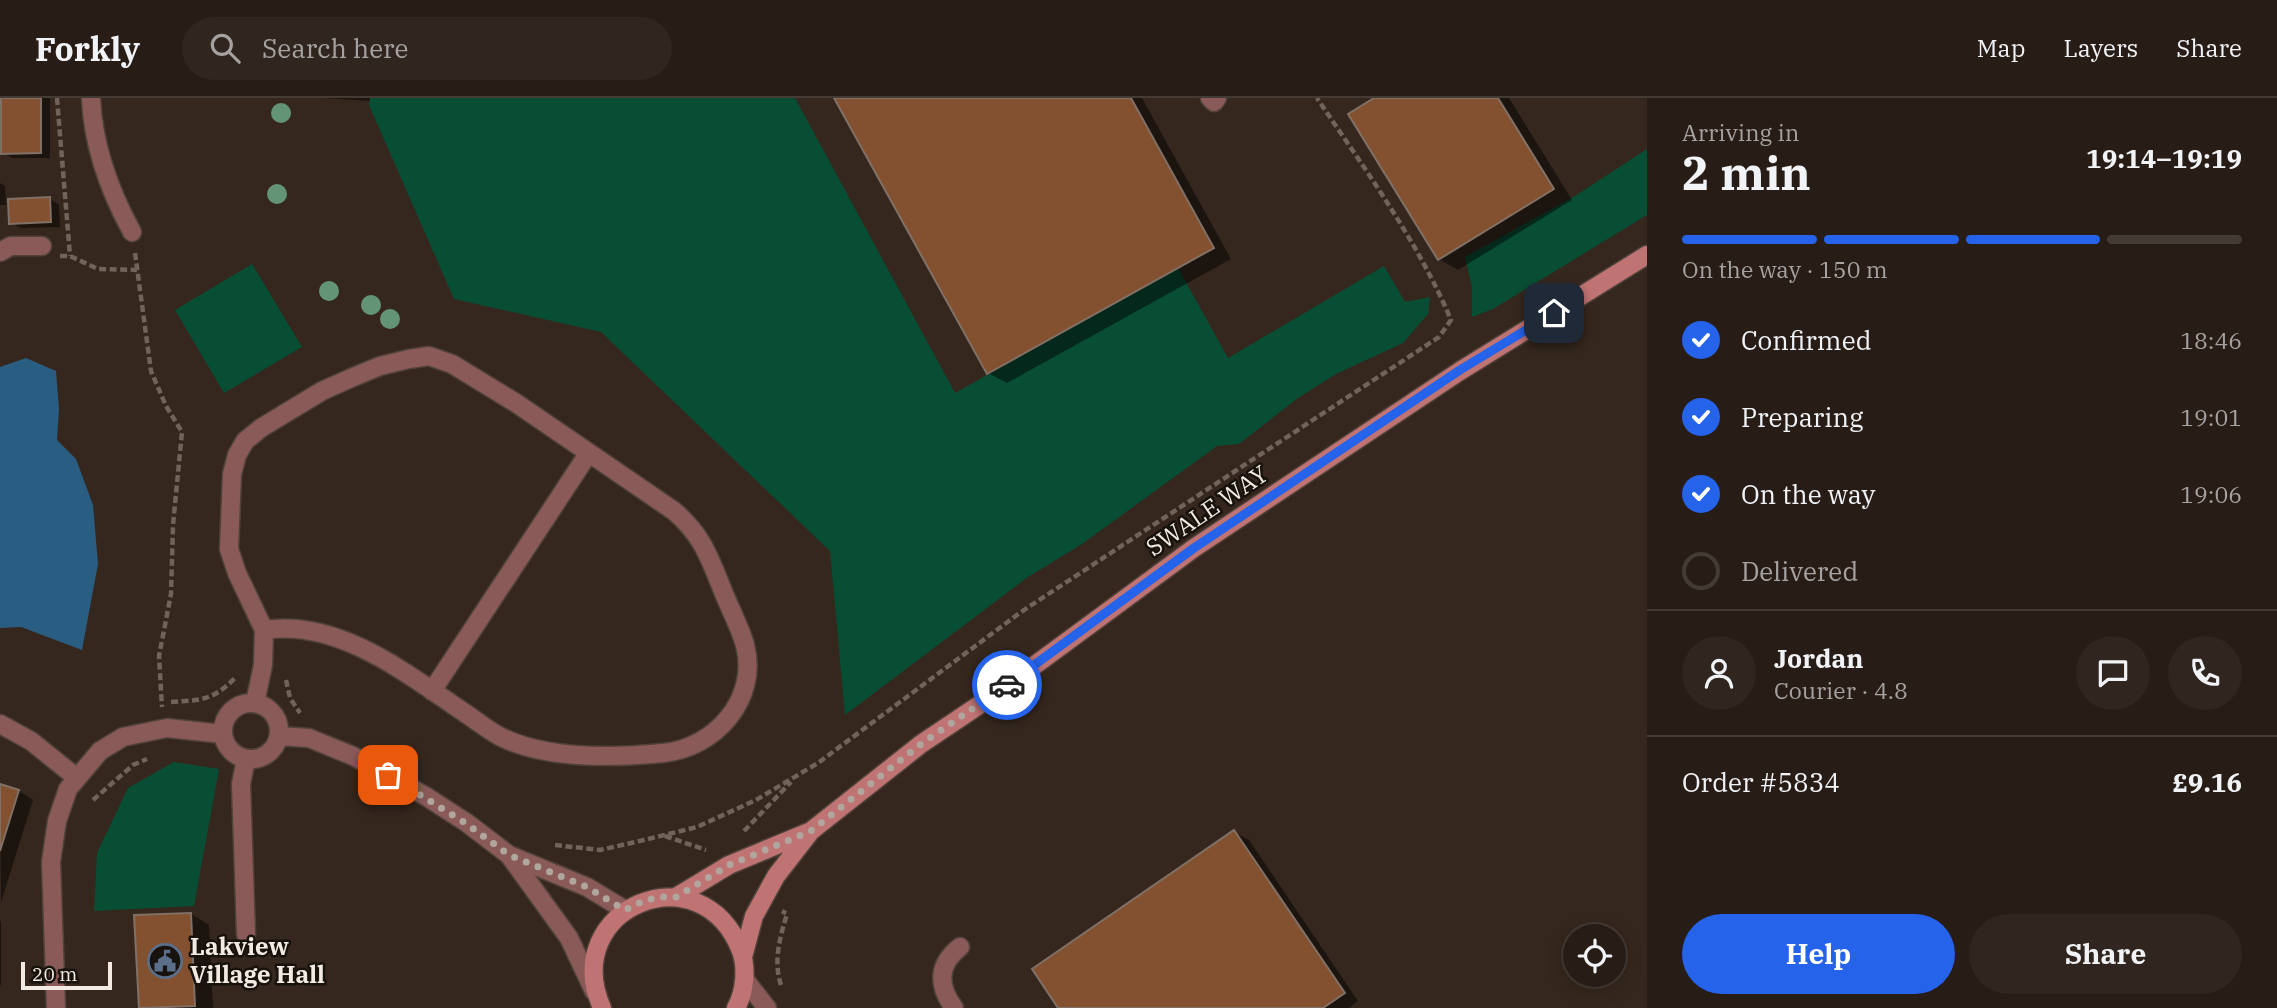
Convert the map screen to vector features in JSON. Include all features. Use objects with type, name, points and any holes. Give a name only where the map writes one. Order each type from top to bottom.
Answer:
[{"type":"street","points":[[92,98],[93,129],[113,196],[132,232]]},
{"type":"street","points":[[1210,98],[1214,102],[1217,98]]},
{"type":"street","points":[[0,252],[11,246],[42,246]]},
{"type":"street","name":"SWALE WAY","points":[[743,957],[754,916],[776,876],[811,831],[921,744],[997,693],[1194,548],[1460,370],[1647,255]]},
{"type":"street","points":[[256,704],[264,630],[237,573],[229,549],[234,465],[245,441],[261,428],[322,391],[380,366],[429,356],[452,364],[516,403],[691,525],[702,542],[745,645],[747,678],[742,697],[732,715],[703,741],[685,750],[597,755],[560,753],[533,748],[500,737],[432,691],[351,642],[301,627],[264,630]]},
{"type":"street","points":[[432,691],[588,454]]},
{"type":"street","points":[[243,704],[256,704],[270,710],[276,717],[279,736],[271,752],[263,757],[246,759],[230,750],[223,734],[223,724],[234,708],[243,704]]},
{"type":"street","points":[[0,724],[31,741],[77,778]]},
{"type":"street","points":[[56,1008],[51,862],[57,821],[68,789],[100,751],[123,737],[167,728],[223,734]]},
{"type":"street","points":[[279,736],[309,738],[353,756],[426,797],[509,855],[587,887],[625,910]]},
{"type":"street","points":[[246,759],[241,784],[246,934]]},
{"type":"street","name":"SWALE WAY","points":[[676,897],[729,865],[811,831]]},
{"type":"street","points":[[509,855],[569,938],[598,1000]]},
{"type":"street","points":[[598,1000],[593,968],[597,946],[608,926],[625,910],[641,902],[658,897],[676,897],[699,903],[719,916],[734,934],[743,957],[745,980],[736,1008]]},
{"type":"street","points":[[954,1008],[944,991],[942,980],[950,954],[960,947]]},
{"type":"street","points":[[745,980],[767,1008]]},
{"type":"path","points":[[57,98],[70,257]]},
{"type":"path","points":[[548,843],[561,847],[600,850],[697,827],[756,800],[818,763],[1021,612],[1439,337],[1451,320],[1436,283],[1317,98]]},
{"type":"path","points":[[132,232],[150,371],[182,432],[173,525],[171,594],[159,656],[161,703]]},
{"type":"path","points":[[59,257],[70,257],[98,269],[137,270]]},
{"type":"path","points":[[149,708],[161,703],[206,699],[233,680],[241,671],[244,661],[283,668],[290,698],[300,713],[310,717]]},
{"type":"path","points":[[90,803],[133,765],[155,755]]},
{"type":"path","points":[[736,840],[796,776]]},
{"type":"path","points":[[663,835],[716,854]]},
{"type":"green space","points":[[370,98],[795,98],[955,393],[1178,268],[1228,358],[1384,266],[1405,302],[1430,297],[1428,314],[1403,343],[1336,374],[1298,398],[1239,444],[1217,446],[1082,544],[1028,577],[845,715],[830,551],[601,332],[454,299],[369,105]]},
{"type":"green space","points":[[1647,149],[1647,215],[1493,309],[1472,317],[1472,288],[1465,257],[1575,196]]},
{"type":"green space","points":[[252,264],[302,347],[224,393],[175,310]]},
{"type":"green space","points":[[174,762],[219,769],[194,906],[94,911],[97,853],[128,788]]},
{"type":"water","points":[[26,358],[56,371],[59,409],[57,440],[76,459],[93,505],[98,564],[82,650],[21,627],[0,628],[0,367]]},
{"type":"building","points":[[1,98],[41,98],[41,153],[1,154]]},
{"type":"building","points":[[834,98],[1131,98],[1214,248],[987,374]]},
{"type":"building","points":[[1374,98],[1498,98],[1554,189],[1438,260],[1348,114]]},
{"type":"building","points":[[50,197],[51,222],[9,224],[8,199]]},
{"type":"building","points":[[0,784],[19,790],[0,851]]},
{"type":"building","points":[[1234,830],[1345,993],[1323,1008],[1058,1008],[1032,969]]},
{"type":"building","name":"Lakview Village Hall","points":[[191,913],[195,1006],[139,1008],[134,915]]},
{"type":"way so far","points":[[388,775],[467,824],[509,855],[587,887],[625,910],[658,897],[676,897],[729,865],[811,831],[921,744],[1007,685]]},
{"type":"place","name":"Lakview Village Hall","points":[[165,961]]},
{"type":"route","points":[[1007,685],[1194,548],[1460,370],[1554,313]]}]
